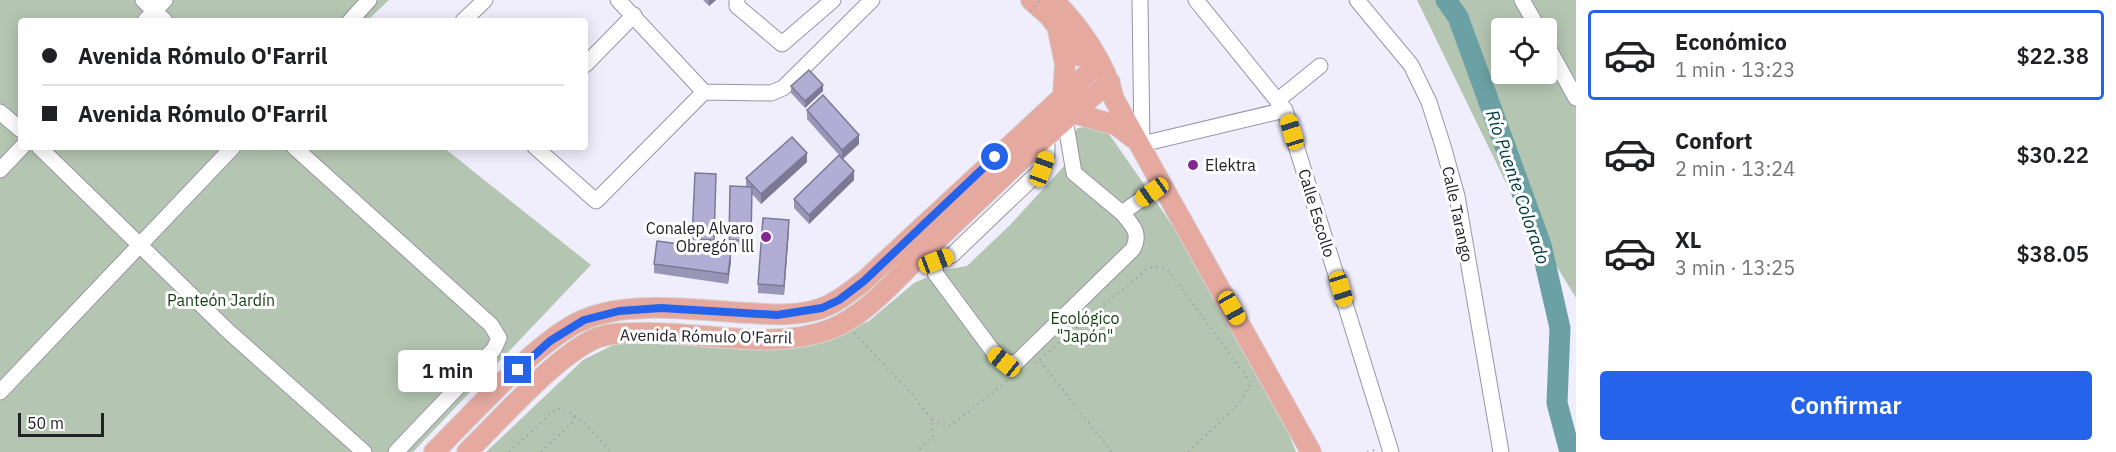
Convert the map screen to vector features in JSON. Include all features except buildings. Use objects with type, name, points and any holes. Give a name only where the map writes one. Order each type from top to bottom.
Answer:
[{"type":"main road","points":[[1053,0],[1076,27],[1094,67],[1142,144],[1311,452]]},
{"type":"main road","points":[[1030,6],[1057,26],[1094,67]]},
{"type":"main road","points":[[1057,26],[1065,64],[1063,94]]},
{"type":"main road","name":"Avenida Rómulo O'Farril","points":[[434,452],[550,341],[584,320],[619,311],[661,308],[777,315],[804,313],[839,300],[864,281],[1044,111],[1094,67]]},
{"type":"main road","name":"Avenida Rómulo O'Farril","points":[[467,452],[564,359],[594,339],[620,333],[659,333],[774,340],[805,336],[844,322],[926,260],[1061,124],[1108,90]]},
{"type":"main road","points":[[1044,111],[1061,124],[1116,125],[1142,144]]},
{"type":"street","points":[[143,0],[157,13]]},
{"type":"street","points":[[353,18],[369,0]]},
{"type":"street","points":[[466,18],[485,0]]},
{"type":"street","points":[[618,0],[704,92]]},
{"type":"street","points":[[736,0],[737,6],[782,44],[833,0]]},
{"type":"street","points":[[538,150],[596,201],[704,92],[771,93],[783,88],[872,0]]},
{"type":"street","points":[[1140,0],[1142,144],[1282,105],[1320,66]]},
{"type":"street","name":"Calle Escollo","points":[[1196,0],[1282,105],[1391,452]]},
{"type":"street","name":"Calle Tarango","points":[[1358,0],[1411,65],[1429,102],[1443,146],[1457,196],[1501,452]]},
{"type":"street","points":[[1522,0],[1532,18]]},
{"type":"street","points":[[588,61],[634,15]]},
{"type":"street","points":[[1557,64],[1576,98]]},
{"type":"street","points":[[0,112],[18,127]]},
{"type":"street","points":[[926,260],[995,354],[1004,362],[1016,363],[1133,249],[1137,240],[1137,231],[1122,213],[1074,173],[1061,124]]},
{"type":"street","points":[[0,170],[19,150]]},
{"type":"street","points":[[42,150],[228,331],[364,452]]},
{"type":"street","points":[[0,392],[230,150]]},
{"type":"street","points":[[297,150],[491,325],[500,338],[494,349],[396,452]]},
{"type":"street","points":[[1122,213],[1163,183]]},
{"type":"path","points":[[1030,6],[1040,0]]},
{"type":"path","points":[[1033,365],[1148,268],[1158,267],[1169,271],[1251,383]]},
{"type":"path","points":[[844,322],[911,393],[932,420],[950,426],[1018,373]]},
{"type":"path","points":[[1040,361],[1112,452]]},
{"type":"path","points":[[1188,452],[1239,404],[1251,383],[1259,376]]},
{"type":"path","points":[[509,452],[556,409],[563,409],[574,415],[611,452]]},
{"type":"path","points":[[542,452],[573,422],[574,415]]},
{"type":"path","points":[[916,452],[933,436],[932,420]]},
{"type":"green space","name":"Panteón Jardín","points":[[0,0],[389,0],[370,18],[18,18],[18,150],[447,150],[591,265],[413,452],[0,452]]},
{"type":"green space","points":[[1417,0],[1576,0],[1576,298],[1507,185]]},
{"type":"green space","name":"Ecológico \"Japón\"","points":[[1093,125],[1107,131],[1175,229],[1282,416],[1296,452],[486,452],[583,360],[615,344],[641,340],[788,349],[811,344],[869,321],[914,283],[943,270],[967,266],[1010,225],[1065,165],[1067,141],[1078,128]]},
{"type":"waterway","name":"Río Puente Colorado","points":[[1446,0],[1458,17],[1541,245],[1560,328],[1557,403],[1570,452]]},
{"type":"place","name":"Elektra","points":[[1193,165]]},
{"type":"place","name":"Conalep Alvaro Obregón lll","points":[[766,237]]},
{"type":"route","points":[[518,370],[550,341],[584,320],[619,311],[661,308],[777,315],[804,313],[822,308],[839,300],[864,281],[995,157]]}]
